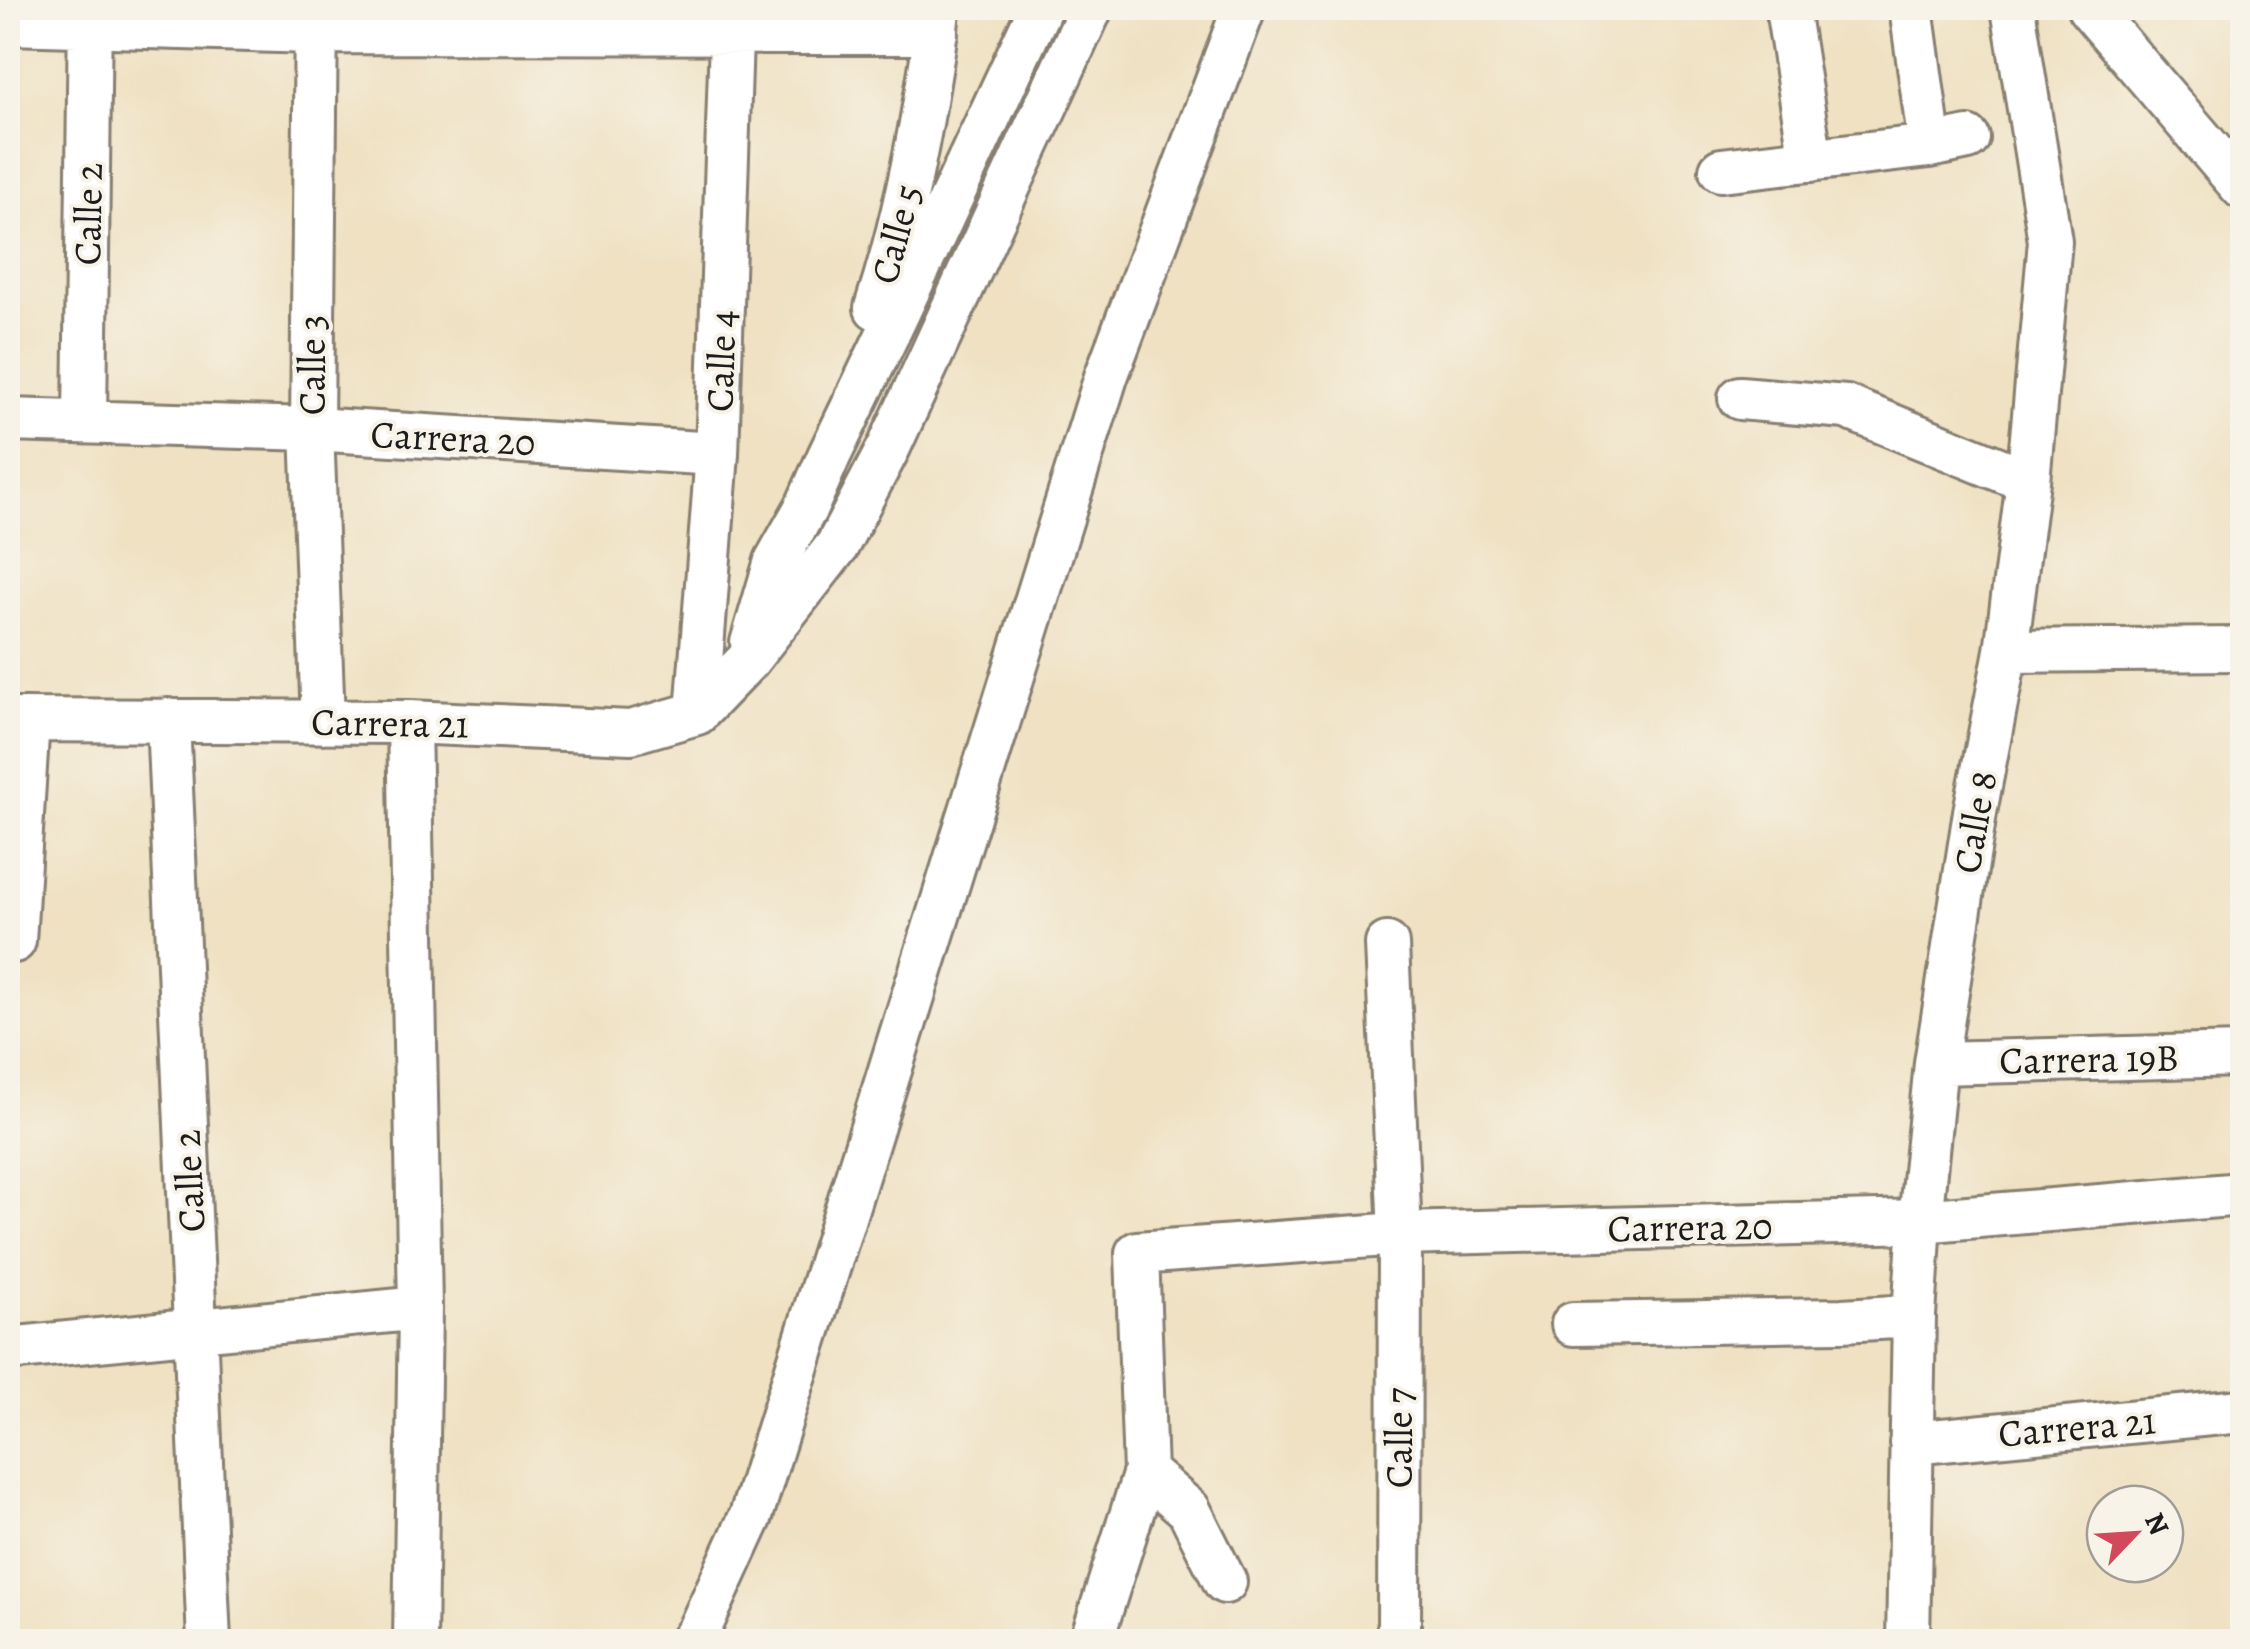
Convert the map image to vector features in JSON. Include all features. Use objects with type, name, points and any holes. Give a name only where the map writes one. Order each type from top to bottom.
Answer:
[{"type":"street","points":[[748,660],[776,561],[808,506],[1040,8]]},
{"type":"street","points":[[697,713],[748,660],[838,546],[889,447],[1091,8]]},
{"type":"street","points":[[691,1642],[751,1516],[1106,377],[1244,8]]},
{"type":"street","points":[[1786,8],[1811,160]]},
{"type":"street","points":[[1721,170],[1949,142],[1910,8]]},
{"type":"street","name":"Calle 8","points":[[1908,1642],[1914,1316],[1936,1062],[1975,812],[2006,651],[2028,481],[2050,241],[2013,8]]},
{"type":"street","points":[[2089,8],[2242,187]]},
{"type":"street","points":[[8,23],[90,17],[937,20]]},
{"type":"street","name":"Calle 2","points":[[86,421],[90,17]]},
{"type":"street","name":"Calle 3","points":[[315,20],[312,429],[323,722]]},
{"type":"street","name":"Calle 5","points":[[829,456],[901,226],[937,20]]},
{"type":"street","name":"Calle 4","points":[[697,713],[718,454],[732,21]]},
{"type":"street","points":[[1740,398],[1846,407],[2028,481]]},
{"type":"street","name":"Carrera 20","points":[[8,420],[312,429],[718,454]]},
{"type":"street","points":[[2006,651],[2242,648]]},
{"type":"street","name":"Carrera 21","points":[[18,720],[409,722],[631,732],[697,713]]},
{"type":"street","points":[[14,941],[18,720]]},
{"type":"street","name":"Calle 2","points":[[168,720],[209,1642]]},
{"type":"street","points":[[409,722],[420,1308],[415,1642]]},
{"type":"street","name":"Calle 7","points":[[1388,944],[1400,1234],[1398,1642]]},
{"type":"street","name":"Carrera 19B","points":[[1936,1062],[2242,1055]]},
{"type":"street","name":"Carrera 20","points":[[1145,1472],[1137,1253],[1400,1234],[1920,1221],[2242,1194]]},
{"type":"street","points":[[8,1348],[420,1308]]},
{"type":"street","points":[[1573,1324],[1914,1316]]},
{"type":"street","name":"Carrera 21","points":[[1911,1443],[2242,1411]]},
{"type":"street","points":[[1091,1642],[1145,1472],[1189,1510],[1224,1582]]}]
